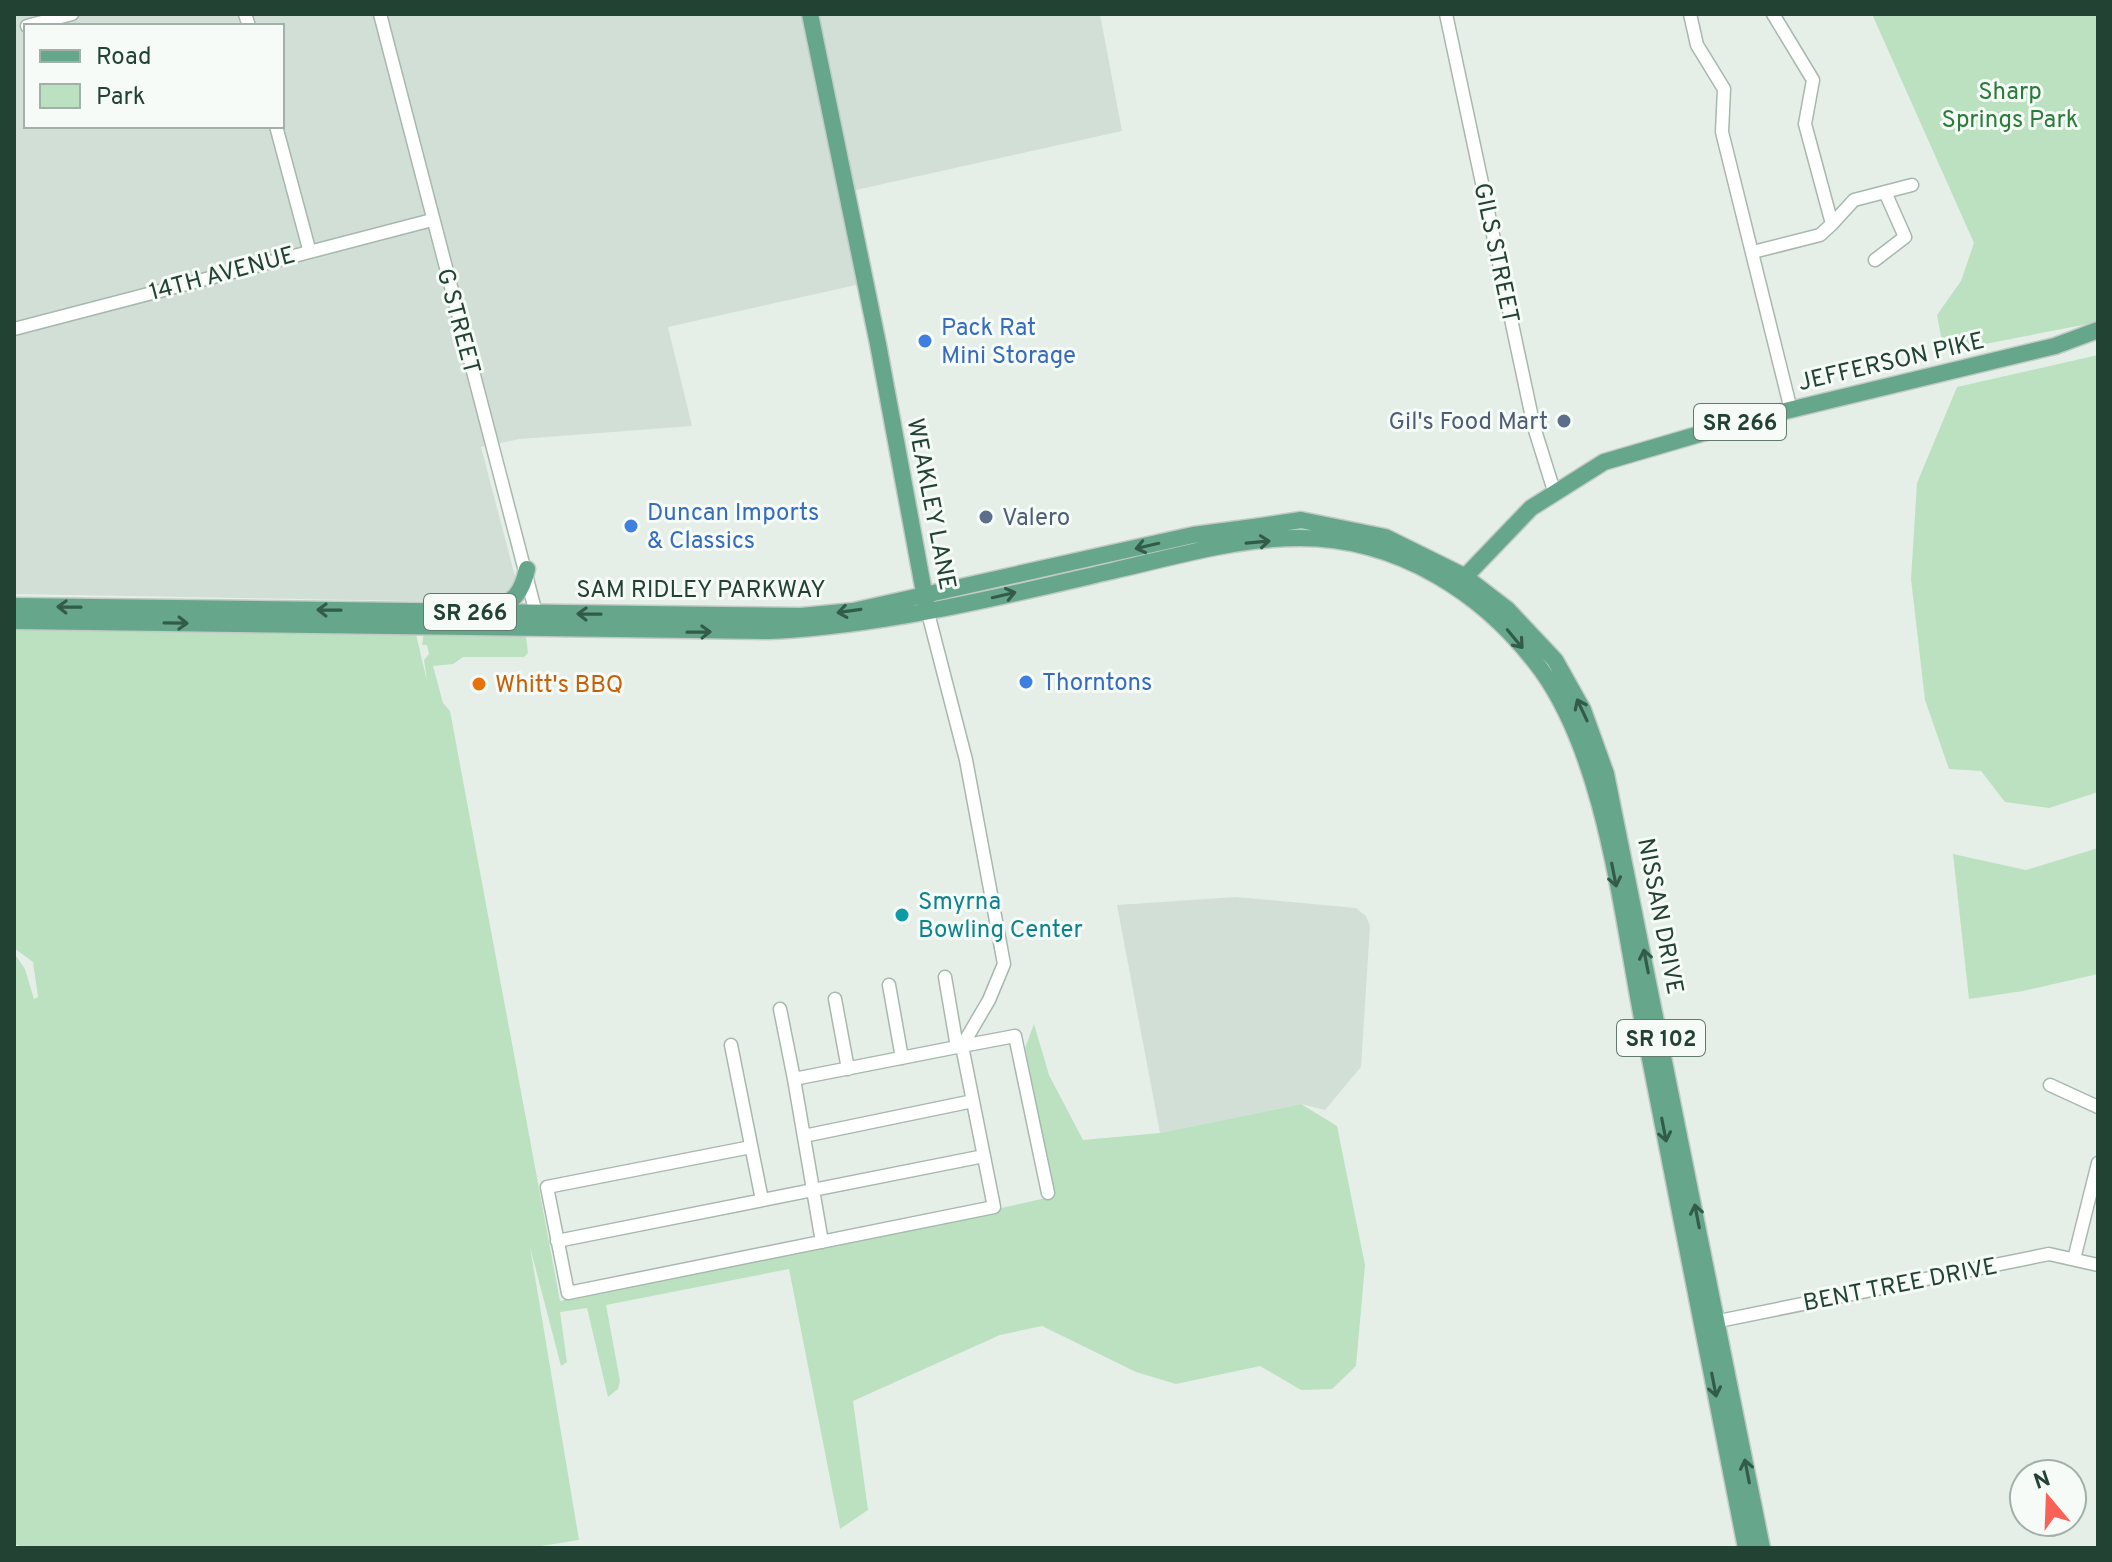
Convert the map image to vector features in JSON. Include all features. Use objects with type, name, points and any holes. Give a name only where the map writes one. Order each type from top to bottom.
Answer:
[{"type":"main road","name":"WEAKLEY LANE","points":[[810,14],[878,344],[928,613]]},
{"type":"main road","name":"JEFFERSON PIKE","points":[[1461,581],[1512,525],[1554,491],[1604,462],[1633,451],[1791,410],[2055,346],[2098,330]]},
{"type":"main road","name":"JEFFERSON PIKE","points":[[2055,346],[2098,342]]},
{"type":"main road","name":"SAM RIDLEY PARKWAY","points":[[14,621],[801,616],[853,611],[1193,535],[1301,520],[1385,537],[1461,581]]},
{"type":"main road","name":"SAM RIDLEY PARKWAY","points":[[14,606],[483,612],[538,620],[770,631],[835,628],[928,613],[1226,545],[1299,538],[1343,541],[1384,551],[1461,581]]},
{"type":"main road","points":[[483,612],[507,605],[518,594],[527,569]]},
{"type":"main road","name":"NISSAN DRIVE","points":[[1461,581],[1507,609],[1555,660],[1583,710],[1606,774],[1710,1322],[1746,1548]]},
{"type":"main road","name":"NISSAN DRIVE","points":[[1710,1322],[1762,1548]]},
{"type":"street","points":[[34,24],[72,14]]},
{"type":"street","name":"G STREET","points":[[380,14],[538,620]]},
{"type":"street","name":"GILS STREET","points":[[1446,14],[1534,427],[1554,491]]},
{"type":"street","points":[[1690,14],[1697,45],[1724,89],[1722,132],[1791,410]]},
{"type":"street","points":[[1773,14],[1813,80],[1805,124],[1832,224]]},
{"type":"street","points":[[277,128],[309,249]]},
{"type":"street","points":[[1753,252],[1820,235],[1854,200],[1912,185]]},
{"type":"street","points":[[1875,260],[1905,237],[1885,192]]},
{"type":"street","name":"14TH AVENUE","points":[[14,329],[309,249],[432,220]]},
{"type":"street","name":"WEAKLEY LANE","points":[[928,613],[966,760],[1004,964],[989,1000],[960,1047]]},
{"type":"street","points":[[751,1147],[547,1187],[568,1293],[994,1207],[945,977]]},
{"type":"street","points":[[889,985],[902,1058]]},
{"type":"street","points":[[835,999],[848,1069]]},
{"type":"street","points":[[780,1009],[822,1242]]},
{"type":"street","points":[[794,1079],[1015,1036],[1048,1193]]},
{"type":"street","points":[[731,1045],[762,1200]]},
{"type":"street","points":[[2050,1085],[2098,1107]]},
{"type":"street","points":[[804,1136],[973,1101]]},
{"type":"street","points":[[557,1241],[984,1156]]},
{"type":"street","points":[[2074,1259],[2098,1163]]},
{"type":"street","name":"BENT TREE DRIVE","points":[[1710,1322],[2049,1254],[2098,1265]]},
{"type":"shaded area","points":[[14,14],[1100,14],[1122,131],[847,192],[865,283],[668,327],[692,426],[520,439],[481,447],[522,603],[14,594]]},
{"type":"shaded area","points":[[1236,897],[1356,908],[1366,916],[1370,926],[1361,1067],[1325,1110],[1301,1104],[1160,1133],[1117,905]]},
{"type":"green space","name":"Sharp Springs Park","points":[[1872,14],[2098,14],[2098,322],[1944,352],[1937,315],[1961,281],[1974,243]]},
{"type":"green space","points":[[2098,355],[2098,792],[2049,808],[2005,802],[1981,771],[1949,769],[1925,700],[1911,579],[1917,483],[1957,387]]},
{"type":"green space","points":[[14,627],[415,630],[427,681],[424,660],[429,654],[427,645],[422,645],[424,632],[526,637],[528,653],[524,657],[463,657],[453,664],[433,666],[443,703],[450,711],[560,1301],[811,1251],[1055,1196],[1025,1048],[1034,1024],[1049,1075],[1083,1140],[1160,1133],[1301,1104],[1337,1126],[1365,1265],[1356,1366],[1332,1389],[1301,1390],[1260,1366],[1176,1384],[1136,1372],[1042,1326],[1000,1335],[853,1401],[868,1510],[840,1529],[789,1269],[606,1305],[620,1381],[618,1389],[608,1397],[587,1308],[560,1312],[567,1362],[561,1366],[530,1247],[579,1540],[528,1548],[26,1548],[14,1544],[14,953],[25,969],[34,999],[38,997],[33,962],[14,948]]},
{"type":"green space","points":[[2098,848],[2098,974],[2023,991],[1969,999],[1953,854],[2026,870]]},
{"type":"place","name":"Pack Rat Mini Storage","points":[[925,341]]},
{"type":"place","name":"Gil's Food Mart","points":[[1564,421]]},
{"type":"place","name":"Valero","points":[[986,517]]},
{"type":"place","name":"Duncan Imports & Classics","points":[[631,526]]},
{"type":"place","name":"Thorntons","points":[[1026,682]]},
{"type":"place","name":"Whitt's BBQ","points":[[479,684]]},
{"type":"place","name":"Smyrna Bowling Center","points":[[902,915]]}]
